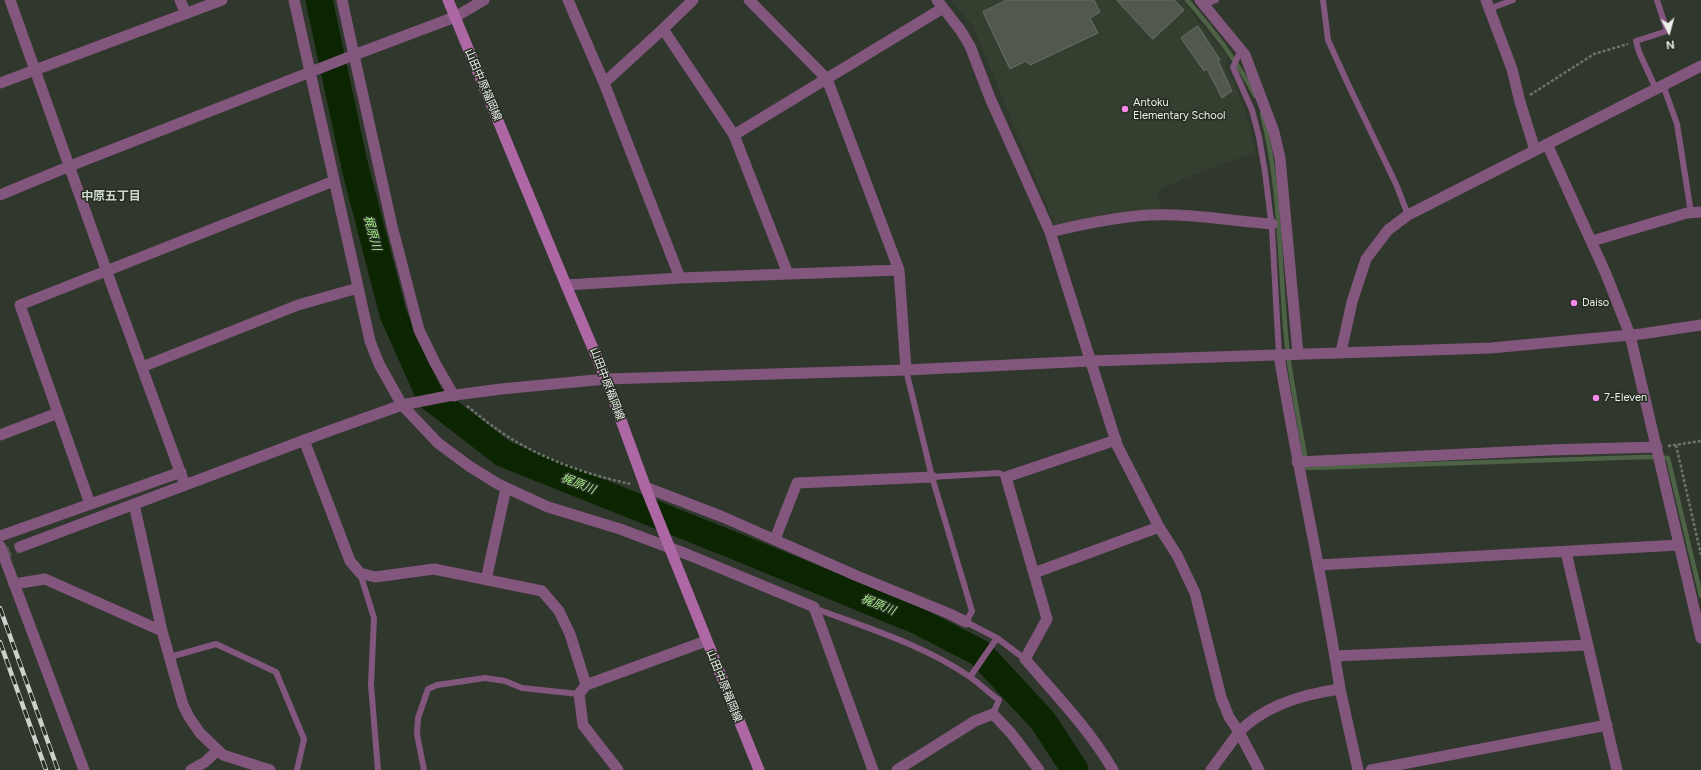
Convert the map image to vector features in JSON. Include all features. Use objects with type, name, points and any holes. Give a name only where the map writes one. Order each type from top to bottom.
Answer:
[{"type":"main road","name":"山田中原福岡線","points":[[448,0],[606,378],[646,490],[759,770]]},
{"type":"street","points":[[10,0],[106,270],[186,485]]},
{"type":"street","points":[[180,0],[186,14]]},
{"type":"street","points":[[0,83],[222,0]]},
{"type":"street","points":[[294,0],[370,340],[379,364],[406,405],[438,443],[469,466],[506,488],[548,507],[620,529],[670,548],[814,608],[873,770]]},
{"type":"street","points":[[342,0],[392,226],[419,330],[451,396]]},
{"type":"street","points":[[0,195],[70,166],[455,17],[484,0]]},
{"type":"street","points":[[568,0],[604,83],[680,278]]},
{"type":"street","points":[[604,83],[692,0]]},
{"type":"street","points":[[749,0],[827,79],[899,270],[906,370]]},
{"type":"street","points":[[1202,2],[1245,55],[1272,125],[1280,158],[1298,354]]},
{"type":"street","points":[[734,135],[827,79],[940,4],[961,31],[970,46],[990,98],[1050,232],[1116,440],[1130,473],[1159,527],[1177,555],[1195,593],[1221,697],[1228,717],[1239,732],[1259,770]]},
{"type":"street","points":[[1487,5],[1512,69],[1520,102],[1535,150]]},
{"type":"street","points":[[663,29],[734,135],[788,274]]},
{"type":"street","points":[[1341,352],[1352,302],[1366,259],[1388,230],[1408,215],[1701,66]]},
{"type":"street","points":[[1547,144],[1592,241],[1630,335],[1701,638]]},
{"type":"street","points":[[90,504],[20,304],[334,181]]},
{"type":"street","points":[[1592,241],[1696,212]]},
{"type":"street","points":[[1050,232],[1093,221],[1150,215],[1181,216],[1272,224]]},
{"type":"street","points":[[566,285],[680,278],[899,270]]},
{"type":"street","points":[[142,367],[298,305],[358,288]]},
{"type":"street","points":[[20,547],[304,440],[406,405],[451,396],[501,389],[606,378],[906,370],[1341,352],[1492,348],[1630,335],[1701,325]]},
{"type":"street","points":[[1279,355],[1297,462],[1318,565],[1340,689],[1358,770]]},
{"type":"street","points":[[0,435],[58,413]]},
{"type":"street","points":[[304,440],[350,561],[360,573],[375,577],[434,569],[542,591],[559,610],[570,634],[582,690],[583,724],[618,770]]},
{"type":"street","points":[[1113,770],[1069,709],[1026,659],[1047,619],[1006,477],[1116,440]]},
{"type":"street","points":[[1297,462],[1550,450],[1657,447]]},
{"type":"street","points":[[0,536],[181,472]]},
{"type":"street","points":[[775,539],[797,483],[932,478]]},
{"type":"street","points":[[486,580],[506,488]]},
{"type":"street","points":[[646,490],[775,539],[966,622]]},
{"type":"street","points":[[134,504],[162,631],[183,705],[189,717],[200,733],[217,751],[223,755],[270,770]]},
{"type":"street","points":[[1034,573],[1159,527]]},
{"type":"street","points":[[1318,565],[1679,545]]},
{"type":"street","points":[[0,546],[84,770]]},
{"type":"street","points":[[1566,552],[1617,770]]},
{"type":"street","points":[[14,584],[45,579],[162,631]]},
{"type":"street","points":[[582,690],[706,641]]},
{"type":"street","points":[[1335,656],[1588,645]]},
{"type":"street","points":[[1211,770],[1239,732],[1249,722],[1273,706],[1340,689]]},
{"type":"street","points":[[897,770],[975,721],[993,714],[1011,732],[1039,770]]},
{"type":"street","points":[[1371,770],[1606,725]]},
{"type":"street","points":[[191,770],[205,762],[217,751]]},
{"type":"lane","points":[[1202,2],[1216,0]]},
{"type":"lane","points":[[1323,0],[1328,40],[1346,82],[1396,184],[1408,215]]},
{"type":"lane","points":[[1487,5],[1514,0]]},
{"type":"lane","points":[[1658,0],[1666,31],[1636,41],[1639,52],[1660,87],[1677,124],[1696,212]]},
{"type":"lane","points":[[1241,50],[1233,67],[1252,110],[1259,137],[1272,224],[1279,355]]},
{"type":"lane","points":[[906,370],[932,478],[972,611],[966,622],[1026,659]]},
{"type":"lane","points":[[932,478],[999,473],[1006,477]]},
{"type":"lane","points":[[360,573],[374,618],[371,685],[378,770]]},
{"type":"lane","points":[[814,608],[897,639],[972,676],[999,700],[993,714]]},
{"type":"lane","points":[[972,676],[996,640]]},
{"type":"lane","points":[[170,657],[216,644],[276,672],[304,739],[297,770]]},
{"type":"lane","points":[[424,770],[417,734],[418,718],[428,689],[437,685],[485,678],[505,681],[522,688],[582,690]]},
{"type":"path","points":[[1520,102],[1594,54],[1636,41]]},
{"type":"path","points":[[451,396],[494,428],[548,457],[646,490]]},
{"type":"path","points":[[1666,439],[1667,446],[1701,441]]},
{"type":"path","points":[[1676,445],[1701,555]]},
{"type":"shaded area","name":"Antoku Elementary School","points":[[951,0],[1181,0],[1227,56],[1225,70],[1233,79],[1249,124],[1256,152],[1183,179],[1157,191],[1161,211],[1055,226],[973,26]]},
{"type":"building","points":[[1007,0],[1094,0],[1100,12],[1090,18],[1098,33],[1030,65],[1026,61],[1010,69],[983,12]]},
{"type":"building","points":[[1117,0],[1174,0],[1184,10],[1153,39]]},
{"type":"building","points":[[1198,26],[1220,60],[1218,61],[1232,91],[1222,98],[1207,69],[1204,71],[1181,38]]},
{"type":"waterway","name":"梶原川","points":[[319,0],[355,167],[393,314],[430,397],[504,454],[918,621],[980,653],[1043,721],[1075,770]]},
{"type":"waterway","points":[[1187,0],[1224,46],[1255,96]]},
{"type":"waterway","points":[[1262,114],[1273,169],[1276,196],[1288,352],[1307,468],[1645,457],[1668,458],[1701,596]]},
{"type":"tunnel","points":[[0,555],[20,547]]},
{"type":"railway","points":[[0,608],[58,770]]},
{"type":"railway","points":[[0,642],[46,770]]},
{"type":"place","name":"Antoku Elementary School","points":[[1125,109]]},
{"type":"place","name":"Daiso","points":[[1574,303]]},
{"type":"place","name":"7-Eleven","points":[[1596,398]]},
{"type":"district","name":"中原五丁目","points":[[111,196]]}]
